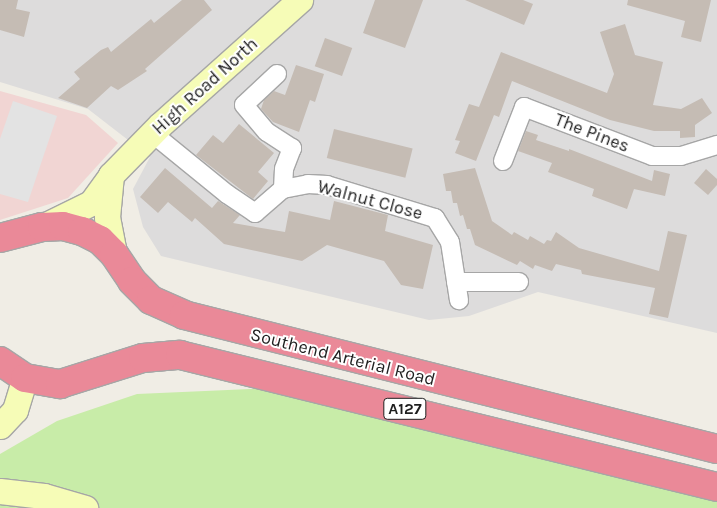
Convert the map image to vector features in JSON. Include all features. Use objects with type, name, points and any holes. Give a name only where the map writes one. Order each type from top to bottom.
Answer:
[{"type":"highway","name":"Southend Arterial Road","points":[[0,238],[42,227],[63,226],[82,231],[100,240],[114,254],[132,281],[151,300],[184,315],[717,449]]},
{"type":"highway","name":"Southend Arterial Road","points":[[0,361],[26,378],[60,384],[143,358],[180,354],[717,487]]},
{"type":"street","name":"High Road North","points":[[42,227],[91,202],[111,175],[152,133],[300,0]]},
{"type":"street","points":[[277,74],[244,104],[267,132],[292,148],[284,170],[283,189]]},
{"type":"street","name":"The Pines","points":[[503,161],[524,107],[652,156],[681,156],[717,145]]},
{"type":"street","name":"Walnut Close","points":[[152,133],[255,213],[283,189],[308,184],[327,185],[435,218],[450,242],[457,291],[519,282]]},
{"type":"street","points":[[111,175],[107,217],[114,254]]},
{"type":"street","points":[[0,426],[15,410],[26,378]]},
{"type":"street","points":[[0,491],[44,496],[85,508]]},
{"type":"shaded area","points":[[0,0],[717,0],[717,333],[538,292],[469,316],[429,320],[161,256],[143,227],[133,189],[150,157],[88,109],[0,82]]},
{"type":"shaded area","points":[[0,91],[86,115],[118,143],[68,198],[0,220]]},
{"type":"shaded area","points":[[13,101],[57,116],[28,202],[0,194],[0,139]]},
{"type":"green space","points":[[274,388],[717,498],[717,508],[0,508],[0,454],[57,421],[137,394]]},
{"type":"building","points":[[0,0],[18,0],[16,9],[30,12],[24,37],[0,30]]},
{"type":"building","points":[[182,0],[204,0],[212,10],[145,69],[147,71],[118,90],[111,86],[87,108],[58,98],[80,79],[74,72],[101,50],[108,47],[111,52],[151,19],[154,23]]},
{"type":"building","points":[[375,0],[423,0],[405,48],[363,33]]},
{"type":"building","points":[[465,0],[523,0],[533,4],[524,25]]},
{"type":"building","points":[[628,0],[711,0],[701,42],[681,37],[685,21],[627,5]]},
{"type":"building","points":[[625,24],[635,55],[663,62],[653,105],[681,109],[702,98],[712,113],[695,125],[695,137],[680,138],[680,131],[654,131],[610,120],[512,81],[499,117],[494,115],[476,161],[455,153],[460,141],[455,140],[469,104],[479,107],[501,52],[607,93],[614,74],[600,32]]},
{"type":"building","points":[[325,38],[352,48],[342,76],[315,66]]},
{"type":"building","points":[[296,65],[324,74],[315,102],[310,100],[299,132],[273,122],[261,109],[264,100],[274,91],[285,95]]},
{"type":"building","points":[[239,124],[274,153],[258,172],[268,181],[253,199],[196,155],[213,135],[223,143]]},
{"type":"building","points":[[334,129],[413,149],[405,178],[327,158]]},
{"type":"building","points":[[526,131],[538,135],[536,140],[569,151],[569,149],[652,181],[654,170],[670,174],[665,196],[634,189],[627,209],[592,196],[594,189],[548,172],[552,163],[518,151]]},
{"type":"building","points":[[165,168],[212,208],[218,201],[240,215],[233,223],[285,232],[289,211],[330,220],[334,201],[388,215],[385,231],[433,245],[423,289],[401,285],[384,261],[327,245],[302,261],[224,244],[195,218],[192,222],[168,202],[158,213],[140,197]]},
{"type":"building","points":[[475,168],[492,221],[512,235],[514,232],[528,240],[530,236],[544,244],[547,240],[551,241],[556,232],[579,248],[659,271],[668,231],[687,235],[668,318],[649,314],[655,288],[582,274],[581,270],[556,264],[552,271],[535,265],[533,269],[520,261],[517,265],[475,245],[463,215],[460,216],[457,203],[453,203],[451,191],[446,191],[443,174]]},
{"type":"building","points":[[706,169],[717,179],[717,185],[708,195],[694,183]]}]
